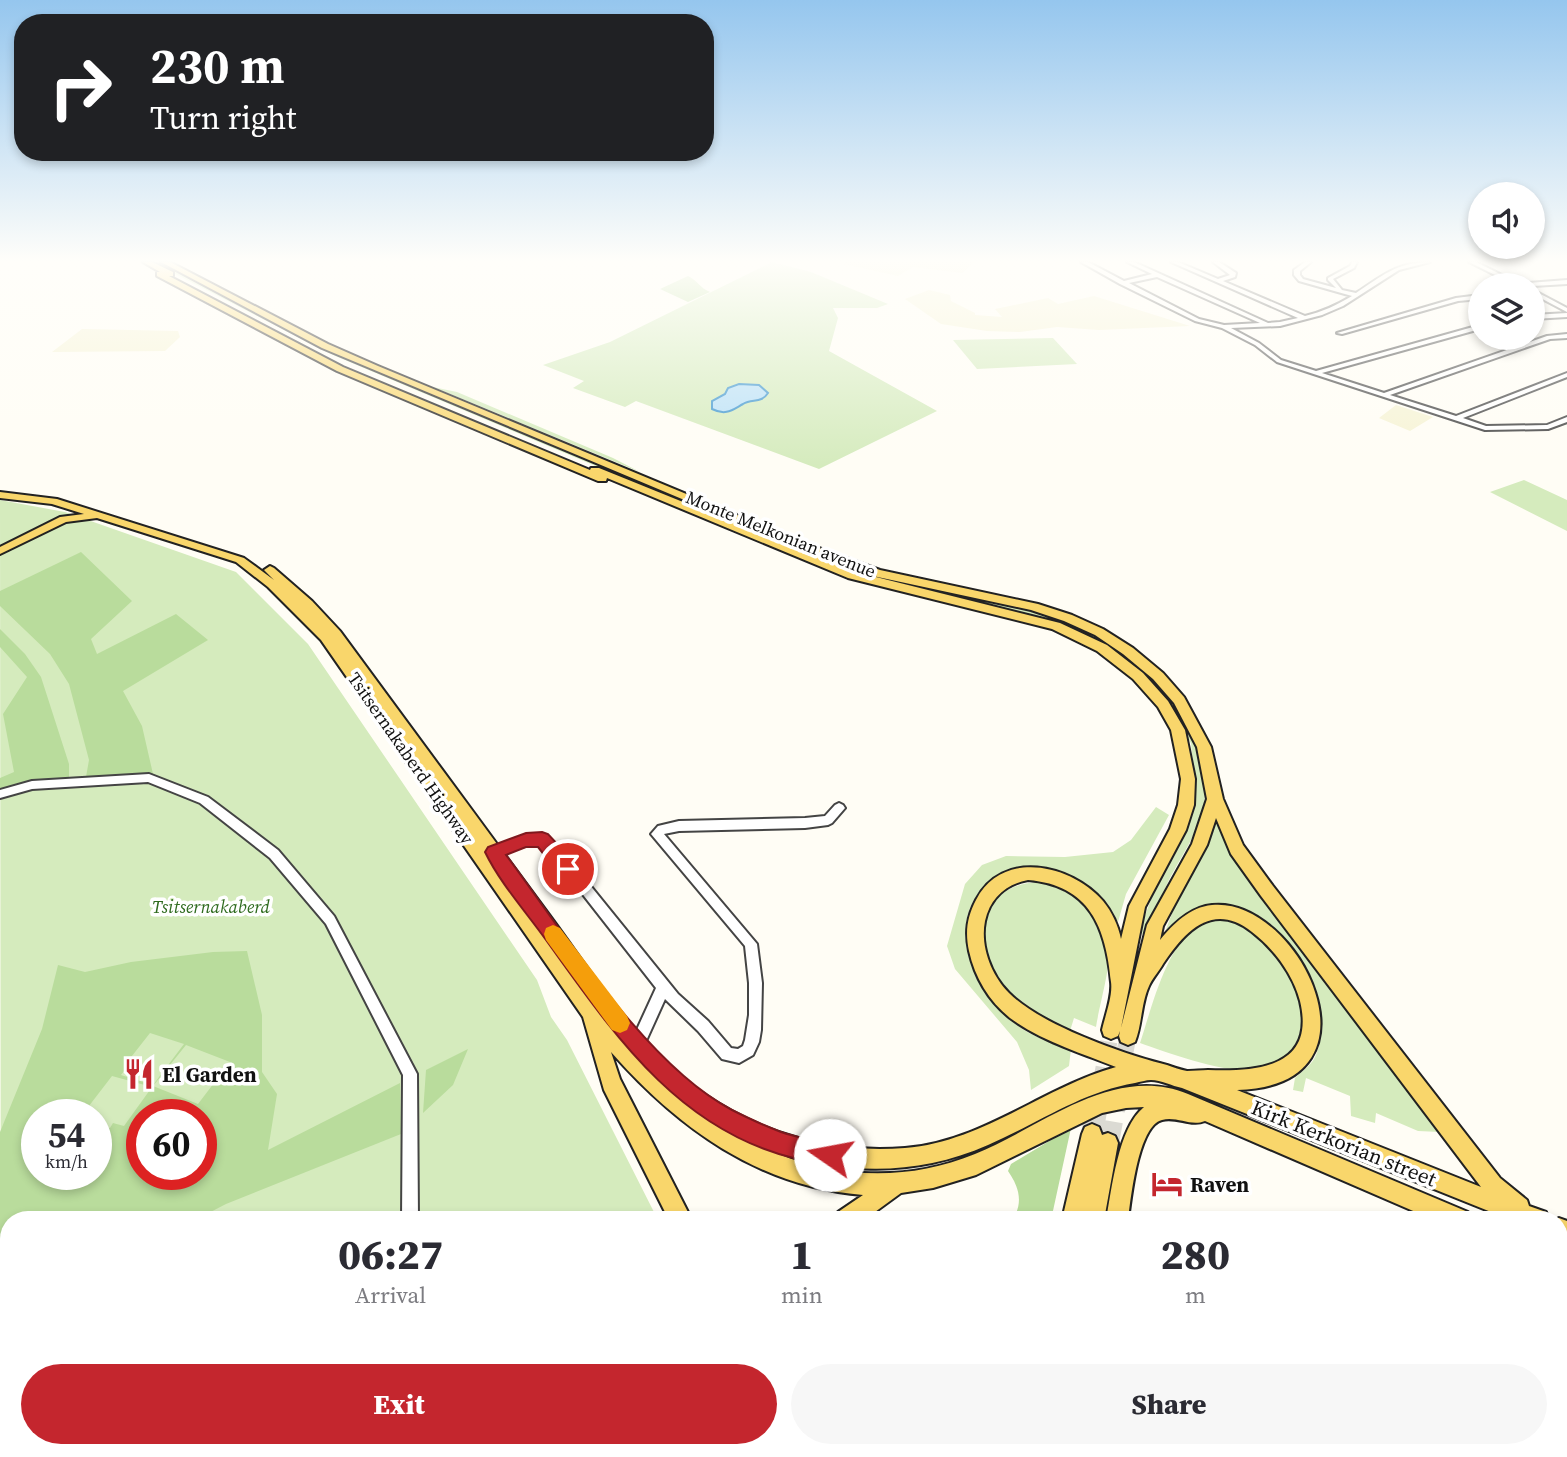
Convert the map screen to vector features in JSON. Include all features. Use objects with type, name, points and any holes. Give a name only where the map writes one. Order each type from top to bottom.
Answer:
[{"type":"main road","points":[[266,330],[340,369],[675,510],[711,520]]},
{"type":"main road","name":"Monte Melkonian avenue","points":[[276,330],[318,352],[883,585],[1017,614],[1056,626],[1102,648],[1138,676],[1163,704],[1178,730],[1188,779],[1186,805],[1178,830],[1138,906],[1129,988],[1119,1033]]},
{"type":"main road","name":"Monte Melkonian avenue","points":[[295,330],[338,352],[640,484],[711,520],[877,573],[1034,607],[1099,632],[1128,651],[1158,676],[1179,700],[1204,747],[1215,799],[1199,845],[1154,925],[1129,988]]},
{"type":"main road","name":"Tsitsernakaberd Highway","points":[[0,492],[53,501],[240,560],[272,584],[325,637],[588,1011],[654,1088],[716,1136],[750,1154],[819,1180],[845,1184],[898,1184],[965,1169],[1082,1109],[1111,1100],[1156,1095],[1181,1101],[1213,1116]]},
{"type":"main road","name":"Tsitsernakaberd Highway","points":[[0,492],[52,494],[249,556],[278,576],[336,634],[608,1009],[654,1063],[691,1097],[723,1118],[780,1144],[811,1153],[888,1160],[955,1149],[1092,1083],[1117,1074],[1147,1071]]},
{"type":"main road","points":[[0,551],[64,519],[103,516]]},
{"type":"main road","points":[[1215,799],[1237,849],[1267,891],[1493,1185],[1525,1211]]},
{"type":"main road","points":[[1129,988],[1104,916],[1085,894],[1073,886],[1042,874],[1017,875],[999,883],[982,904],[974,929],[978,958],[992,985],[1009,1004],[1027,1021],[1147,1071]]},
{"type":"main road","points":[[1129,988],[1172,938],[1189,923],[1208,913],[1226,911],[1256,924],[1281,946],[1290,961],[1312,1019],[1311,1041],[1303,1055],[1274,1074],[1251,1080],[1182,1078]]},
{"type":"main road","points":[[588,1011],[611,1083],[676,1211]]},
{"type":"main road","name":"Kirk Kerkorian street","points":[[1147,1071],[1182,1078],[1515,1211]]},
{"type":"main road","points":[[1119,1211],[1136,1133],[1144,1119],[1156,1111],[1166,1110],[1213,1116]]},
{"type":"main road","name":"Kirk Kerkorian street","points":[[1213,1116],[1439,1211]]},
{"type":"main road","points":[[1076,1211],[1100,1139],[1094,1211]]},
{"type":"main road","points":[[859,1211],[898,1184]]},
{"type":"street","points":[[1230,330],[1256,344],[1274,359],[1485,428],[1548,427],[1567,419]]},
{"type":"street","points":[[1340,333],[1350,330]]},
{"type":"street","points":[[1315,373],[1468,330]]},
{"type":"street","points":[[1383,395],[1549,337],[1567,336]]},
{"type":"street","points":[[1455,419],[1567,375]]},
{"type":"street","points":[[0,794],[43,784],[149,778],[204,800],[274,854],[330,920],[410,1074],[410,1211]]},
{"type":"street","points":[[494,852],[526,840],[542,839],[581,883],[664,987],[727,1054],[739,1056],[748,1050],[754,1033],[755,963],[751,944],[657,834],[662,829],[679,826],[806,823],[828,820],[839,808]]},
{"type":"street","points":[[641,1036],[664,987]]},
{"type":"shaded area","points":[[81,330],[178,331],[180,337],[165,351],[52,352]]},
{"type":"shaded area","points":[[980,330],[1035,330],[1020,332]]},
{"type":"shaded area","points":[[1396,405],[1433,417],[1410,431],[1379,418]]},
{"type":"green space","points":[[284,330],[291,330],[336,353],[639,480],[636,483],[333,355]]},
{"type":"green space","points":[[634,330],[835,330],[829,351],[937,411],[819,469],[636,401],[625,407],[573,388],[584,381],[543,365],[610,342]]},
{"type":"green space","points":[[1053,338],[1077,364],[977,369],[953,340]]},
{"type":"green space","points":[[433,387],[457,392],[640,472]]},
{"type":"green space","points":[[1524,480],[1567,500],[1567,531],[1490,492]]},
{"type":"green space","name":"Tsitsernakaberd","points":[[0,500],[65,512],[236,572],[308,644],[537,980],[551,1017],[567,1040],[653,1211],[1,1211]]},
{"type":"green space","points":[[805,550],[902,582],[996,603],[1071,625],[1105,641],[1136,662],[1164,691],[1196,745],[1204,775],[1205,796],[1198,826],[1168,882],[1147,936],[1139,932],[1160,875],[1178,849],[1192,816],[1196,798],[1191,743],[1156,687],[1138,670],[1060,624],[1018,611],[914,589],[853,572],[801,553]]},
{"type":"green space","points":[[81,552],[132,601],[91,639],[97,654],[176,614],[208,640],[123,691],[142,726],[153,774],[86,777],[89,760],[69,684],[50,654],[0,606],[0,591]]},
{"type":"green space","points":[[0,629],[25,654],[41,677],[69,764],[69,777],[28,782],[0,790],[0,778],[14,772],[3,714],[27,677],[0,647]]},
{"type":"green space","points":[[1156,807],[1169,815],[1126,894],[1118,922],[1089,890],[1051,871],[1030,868],[1011,871],[992,880],[976,897],[968,913],[966,931],[973,967],[993,1000],[1023,1029],[1071,1049],[1069,1066],[1031,1090],[1029,1070],[1017,1042],[955,969],[947,946],[965,884],[982,865],[1006,856],[1065,857],[1113,852],[1131,840]]},
{"type":"green space","points":[[1215,815],[1221,832],[1248,874],[1440,1132],[1418,1131],[1376,1113],[1375,1123],[1351,1116],[1350,1096],[1306,1078],[1303,1092],[1293,1090],[1295,1078],[1312,1062],[1319,1046],[1318,1014],[1308,980],[1293,951],[1276,932],[1258,918],[1225,906],[1196,909],[1184,917],[1160,946],[1180,891]]},
{"type":"green space","points":[[1040,882],[1065,891],[1086,905],[1095,914],[1107,937],[1109,959],[1096,1027],[1074,1018],[1070,1031],[1033,1014],[1014,1000],[1000,984],[990,965],[984,927],[989,910],[1000,896],[1017,886]]},
{"type":"green space","points":[[1222,919],[1252,929],[1269,942],[1297,988],[1304,1013],[1302,1032],[1291,1053],[1275,1067],[1261,1070],[1226,1068],[1140,1043],[1161,980],[1176,948],[1199,924]]},
{"type":"green space","points":[[247,951],[262,1015],[262,1072],[277,1094],[268,1150],[400,1083],[401,1134],[212,1211],[0,1211],[0,1132],[42,1029],[58,965],[85,972],[131,962],[213,952]],"holes":[[[150,1033],[184,1044],[153,1085],[121,1075],[131,1062],[128,1061]],[[186,1045],[230,1062],[202,1099],[217,1099],[217,1190],[126,1190],[126,1123],[124,1126],[113,1123],[112,1190],[21,1190],[21,1099],[94,1099],[112,1076],[152,1087],[143,1099],[186,1099],[153,1086]]]},
{"type":"green space","points":[[468,1049],[453,1085],[423,1113],[426,1070]]},
{"type":"green space","points":[[1071,1128],[1053,1211],[1017,1211],[1019,1195],[1008,1171],[1011,1164]]},
{"type":"water","points":[[739,384],[759,385],[768,393],[762,399],[746,402],[729,411],[712,409],[712,401],[725,394],[728,388]]},
{"type":"tunnel","points":[[1101,1084],[1111,1030]]},
{"type":"tunnel","points":[[1119,1084],[1128,1036]]},
{"type":"tunnel","points":[[1092,1134],[1101,1082]]},
{"type":"tunnel","points":[[1108,1143],[1119,1082]]},
{"type":"slow traffic","points":[[553,934],[620,1023]]},
{"type":"place","name":"El Garden","points":[[139,1074]]},
{"type":"place","name":"Raven","points":[[1167,1184]]},
{"type":"route","points":[[568,869],[542,839],[526,840],[494,852],[608,1009],[654,1063],[691,1097],[723,1118],[780,1144],[811,1153],[830,1155]]}]
